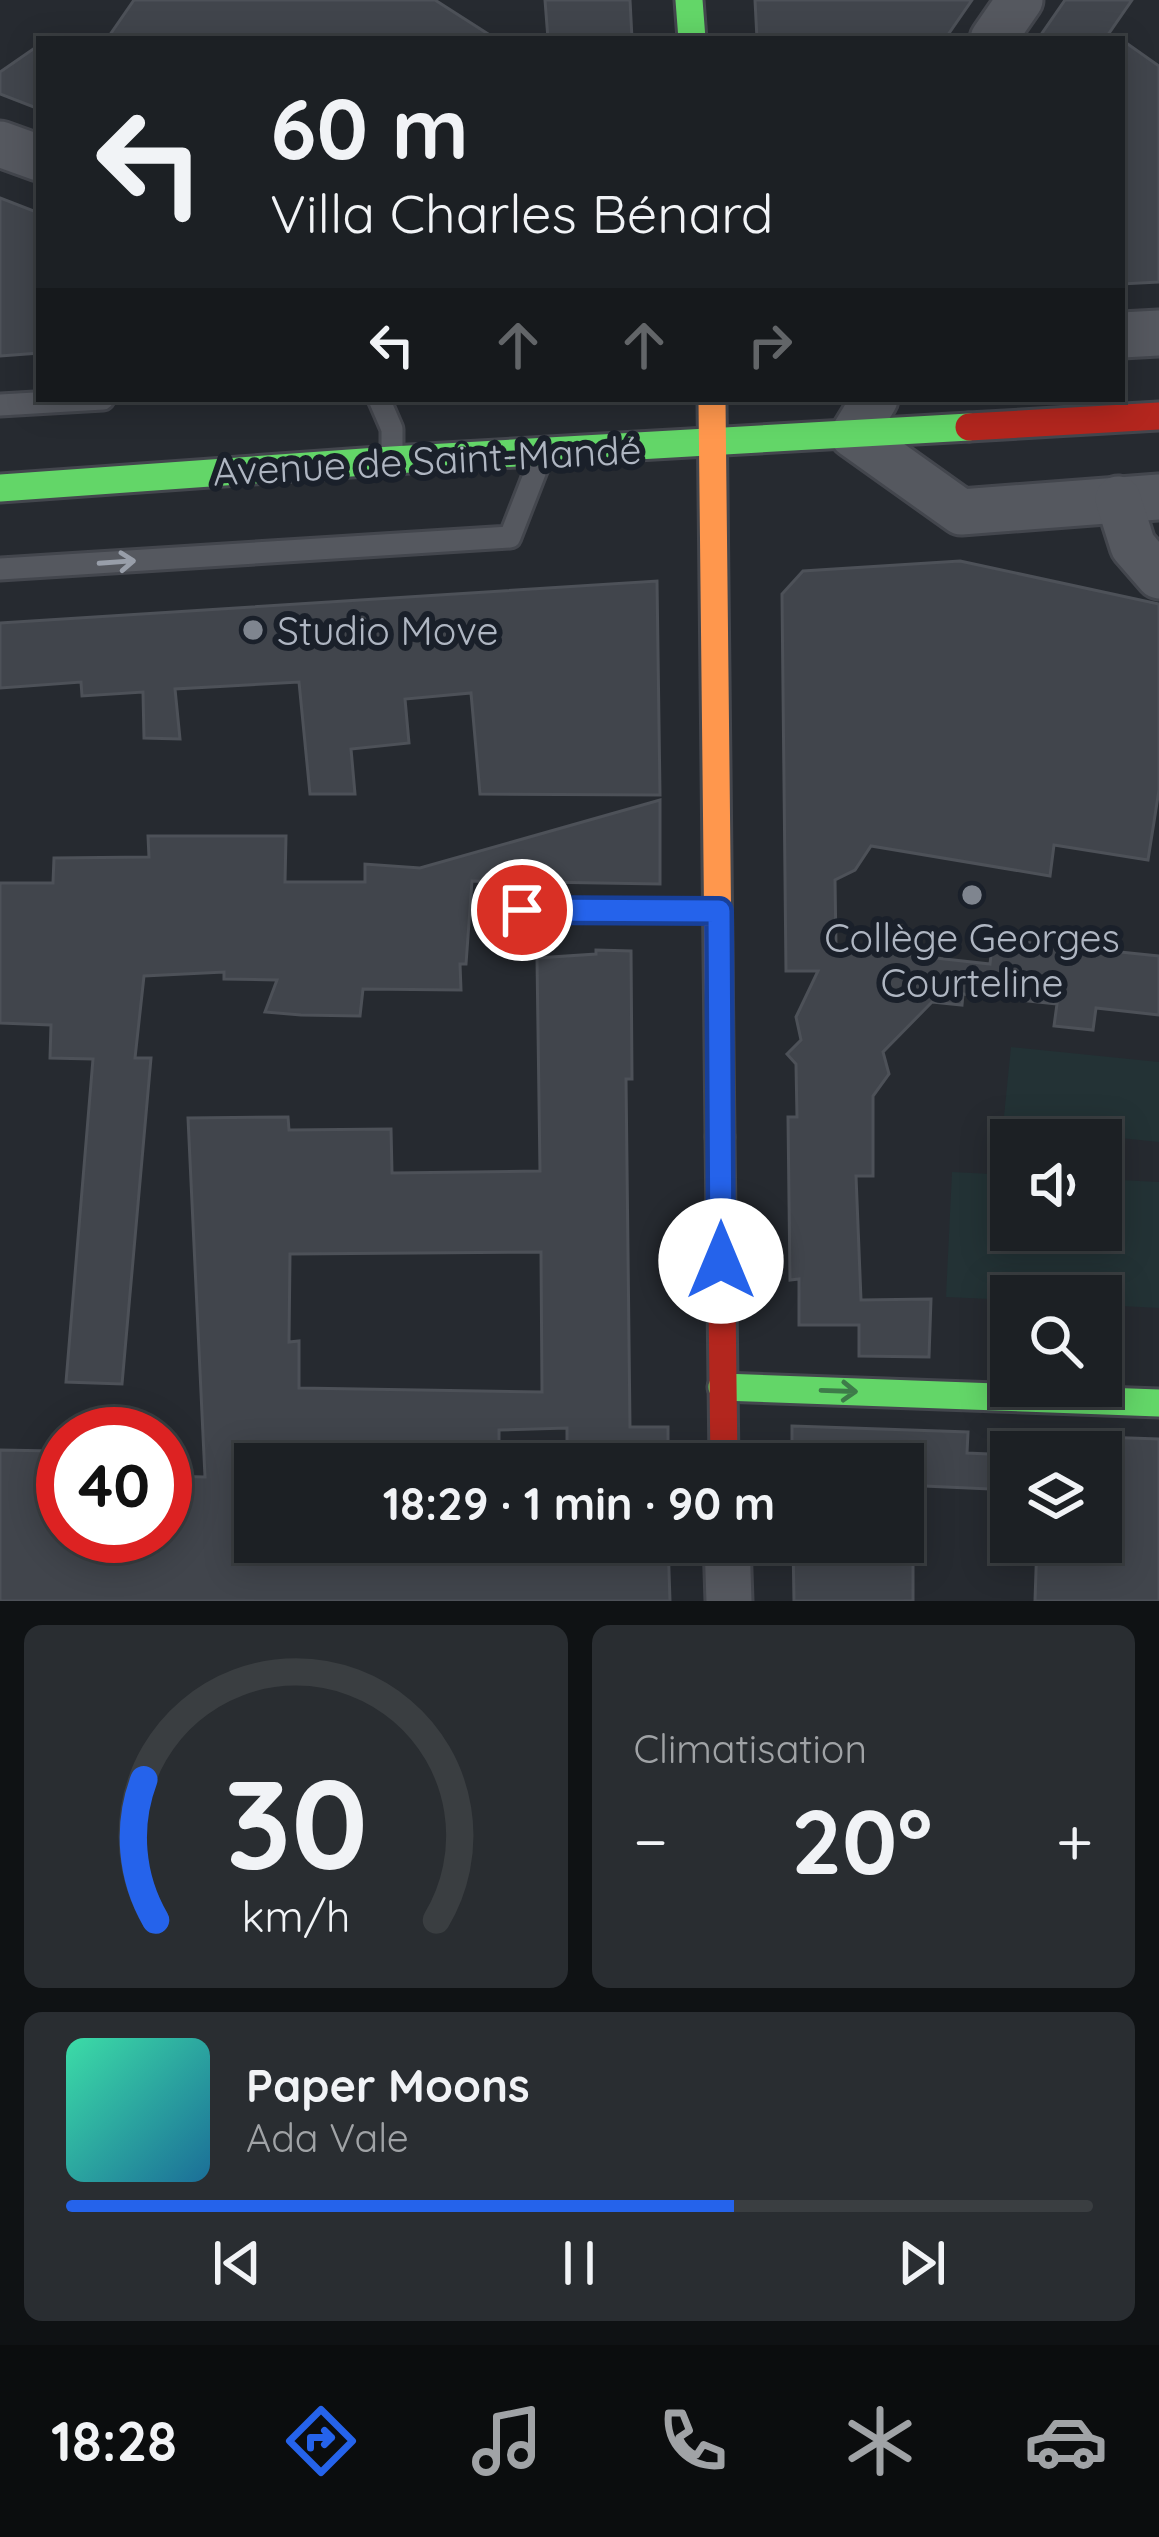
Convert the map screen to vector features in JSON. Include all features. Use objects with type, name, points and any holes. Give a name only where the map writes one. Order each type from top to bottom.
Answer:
[{"type":"street","points":[[689,0],[692,36]]},
{"type":"street","points":[[995,36],[1020,0]]},
{"type":"street","points":[[0,144],[36,157]]},
{"type":"street","points":[[1125,335],[1159,332]]},
{"type":"street","points":[[711,409],[723,1443]]},
{"type":"street","name":"Avenue de Saint-Mandé","points":[[0,488],[544,453],[711,409],[864,417],[1159,416]]},
{"type":"street","points":[[864,417],[961,512],[1139,498],[1133,546],[1159,576]]},
{"type":"street","points":[[722,1387],[1159,1403]]},
{"type":"street","points":[[728,1563],[729,1601]]},
{"type":"lane","points":[[0,405],[52,402]]},
{"type":"lane","points":[[380,402],[392,429],[392,460]]},
{"type":"lane","points":[[0,569],[510,537],[544,453]]},
{"type":"lane","points":[[522,910],[719,911]]},
{"type":"shaded area","points":[[1011,1047],[1159,1062],[1159,1142],[1122,1138],[1122,1119],[1004,1119]]},
{"type":"shaded area","points":[[952,1172],[990,1174],[990,1251],[1122,1251],[1122,1180],[1159,1182],[1159,1308],[1122,1306],[1122,1275],[990,1275],[990,1299],[946,1297]]},
{"type":"building","points":[[134,0],[435,0],[491,36],[109,36]]},
{"type":"building","points":[[545,0],[630,0],[632,36],[548,36]]},
{"type":"building","points":[[755,0],[972,0],[947,36],[757,36]]},
{"type":"building","points":[[1065,0],[1132,0],[1107,36],[1040,36]]},
{"type":"building","points":[[1125,42],[1159,66],[1159,282],[1125,284]]},
{"type":"building","points":[[36,47],[36,108],[0,94],[0,72]]},
{"type":"building","points":[[0,198],[36,212],[36,353],[0,356]]},
{"type":"building","points":[[960,561],[1159,604],[1159,790],[1148,860],[1054,845],[1050,876],[871,846],[855,870],[835,880],[836,947],[990,964],[993,939],[1159,956],[1159,1015],[1096,1008],[1093,1030],[1054,1026],[1057,1004],[963,994],[962,1005],[932,1002],[883,1052],[889,1074],[873,1096],[873,1176],[856,1176],[861,1300],[931,1299],[929,1357],[859,1356],[859,1325],[799,1325],[799,1279],[790,1280],[788,1117],[797,1117],[796,1064],[787,1054],[801,1040],[796,1017],[818,971],[786,971],[782,594],[803,571]]},
{"type":"building","points":[[657,581],[660,795],[480,794],[471,693],[405,699],[409,743],[351,749],[355,794],[310,794],[299,682],[175,689],[180,739],[144,738],[143,692],[82,696],[81,682],[0,688],[0,623]]},
{"type":"building","points":[[660,800],[660,884],[472,881],[466,964],[460,964],[461,990],[363,989],[360,1016],[301,1015],[265,1012],[277,980],[224,979],[224,972],[144,976],[135,1058],[151,1058],[122,1384],[66,1382],[93,1059],[50,1058],[51,1025],[0,1023],[0,883],[53,883],[54,858],[149,857],[148,836],[286,836],[285,882],[365,882],[365,864],[420,868]]},
{"type":"building","points":[[631,951],[632,1079],[626,1079],[630,1427],[668,1427],[668,1443],[567,1443],[567,1428],[499,1430],[499,1443],[234,1443],[234,1563],[669,1563],[670,1601],[0,1601],[0,1450],[36,1451],[36,1563],[192,1563],[192,1477],[205,1477],[188,1118],[288,1117],[289,1130],[391,1129],[392,1173],[540,1171],[537,958]],"holes":[[[541,1252],[542,1392],[299,1388],[299,1341],[289,1342],[290,1254]]]},
{"type":"building","points":[[792,1426],[968,1432],[967,1453],[990,1454],[990,1489],[924,1486],[924,1443],[792,1443]]},
{"type":"building","points":[[1122,1438],[1159,1439],[1159,1601],[1035,1601],[1036,1563],[1122,1563]]},
{"type":"building","points":[[793,1563],[913,1563],[913,1601],[794,1601]]},
{"type":"traffic: fast","points":[[689,0],[692,36]]},
{"type":"traffic: fast","points":[[0,488],[969,427]]},
{"type":"traffic: fast","points":[[722,1387],[1159,1403]]},
{"type":"traffic: slow","points":[[712,402],[720,1137]]},
{"type":"traffic: jam","points":[[969,427],[1159,416]]},
{"type":"traffic: jam","points":[[720,1137],[724,1443]]},
{"type":"place","name":"Studio Move","points":[[253,630]]},
{"type":"place","name":"Collège Georges Courteline","points":[[972,895]]},
{"type":"route","points":[[522,910],[719,911],[721,1261]]}]
